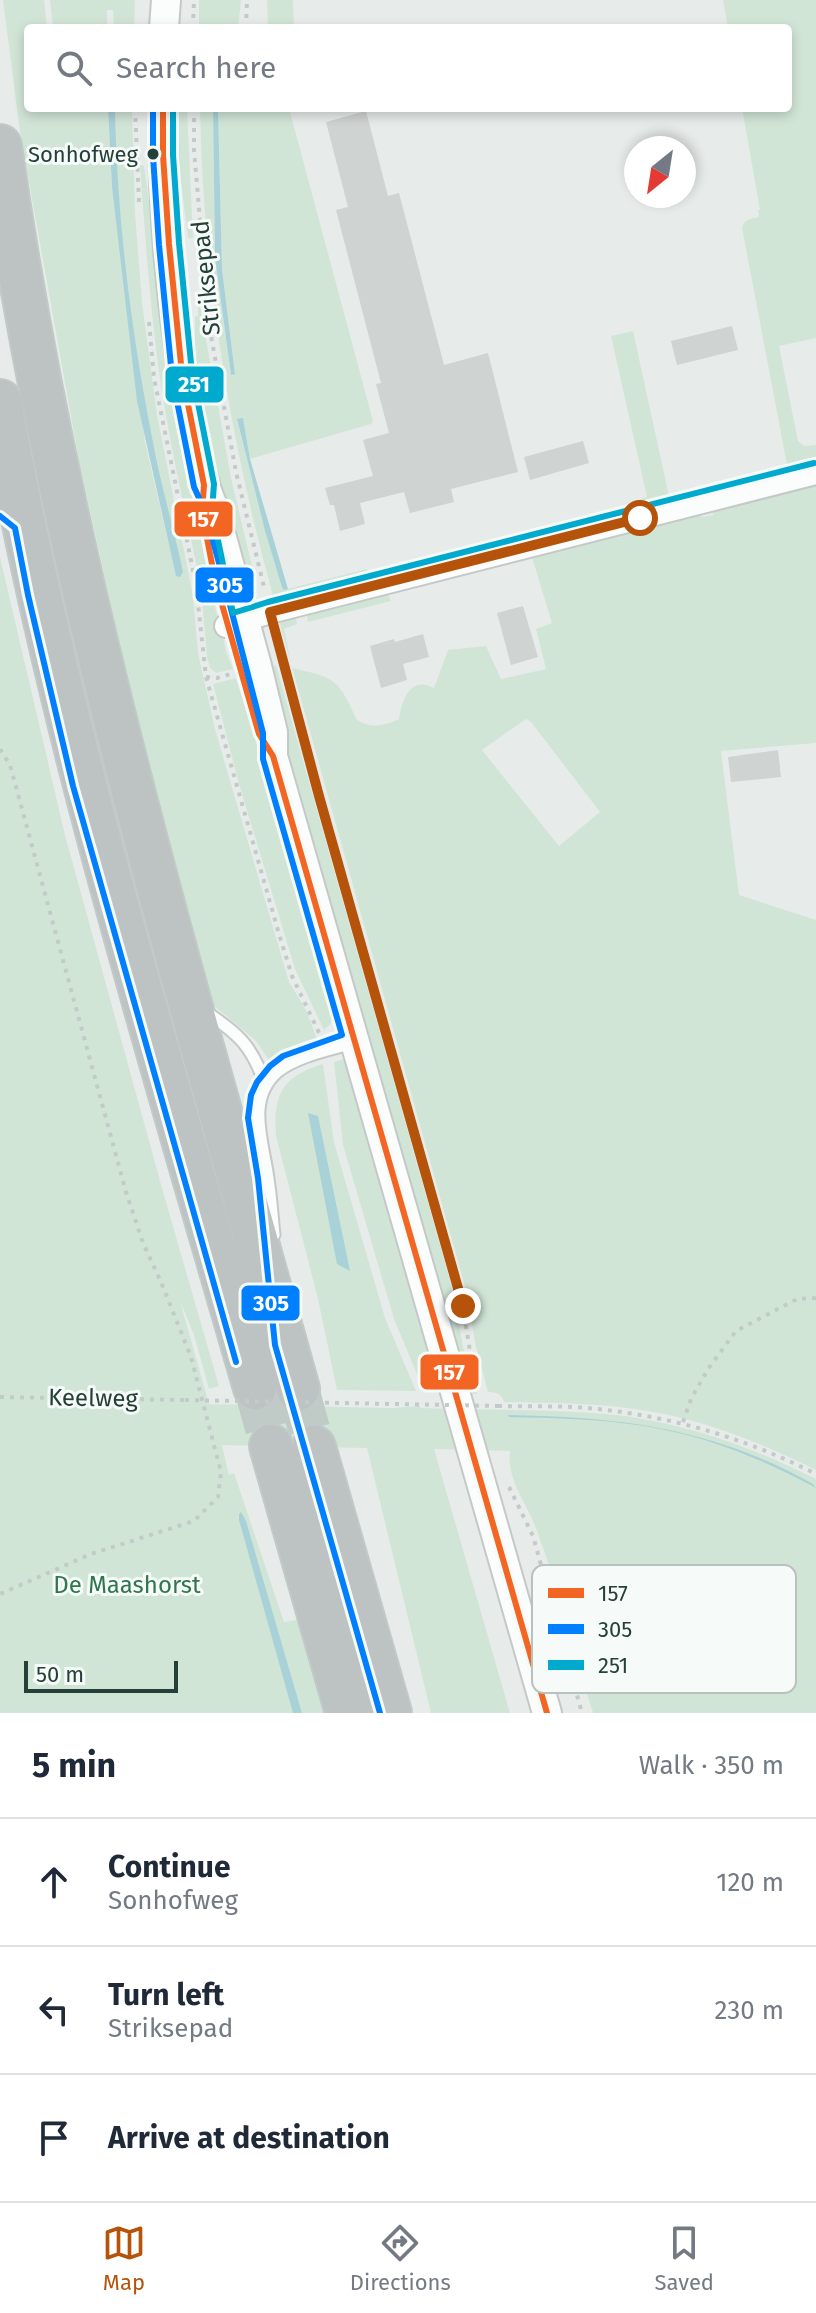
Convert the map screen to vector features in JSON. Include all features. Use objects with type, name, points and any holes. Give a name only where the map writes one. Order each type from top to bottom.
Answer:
[{"type":"highway","points":[[0,146],[47,425],[87,612],[150,859],[298,1389]]},
{"type":"highway","points":[[0,401],[15,515],[38,593],[83,783],[255,1388]]},
{"type":"highway","points":[[271,1446],[347,1713]]},
{"type":"highway","points":[[314,1447],[390,1713]]},
{"type":"street","points":[[164,24],[166,0]]},
{"type":"street","points":[[163,112],[169,244],[181,360],[204,485],[202,512],[247,619],[259,734],[273,756],[532,1660]]},
{"type":"street","points":[[247,619],[816,473]]},
{"type":"street","points":[[541,1693],[547,1713]]},
{"type":"lane","points":[[189,1000],[227,1027],[248,1047],[256,1057],[266,1086]]},
{"type":"lane","points":[[285,1343],[268,1177],[258,1117],[261,1098],[266,1086],[287,1065],[354,1042]]},
{"type":"path","points":[[193,24],[194,0]]},
{"type":"path","points":[[246,24],[247,0]]},
{"type":"path","name":"Striksepad","points":[[194,112],[194,150],[209,325],[236,472],[247,619],[319,796],[460,1290],[470,1351]]},
{"type":"path","points":[[196,585],[206,677],[283,948],[292,976],[318,1027],[326,1051]]},
{"type":"path","points":[[0,749],[10,765],[126,1192],[143,1243],[191,1357],[221,1472],[218,1497],[194,1521],[91,1554],[0,1594]]},
{"type":"path","points":[[682,1423],[708,1369],[736,1331],[797,1299],[816,1298]]},
{"type":"path","points":[[482,1392],[486,1406]]},
{"type":"path","name":"Keelweg","points":[[0,1397],[596,1408],[682,1423],[749,1444],[816,1474]]},
{"type":"path","points":[[508,1485],[533,1536],[541,1565]]},
{"type":"path","points":[[576,1693],[582,1713]]},
{"type":"green space","points":[[3,0],[44,0],[47,24],[24,24],[24,112],[108,112],[112,187],[145,442],[178,577],[183,572],[146,405],[122,236],[115,112],[132,112],[142,302],[157,415],[193,596],[198,653],[215,729],[289,982],[306,1010],[317,1039],[310,1043],[310,1049],[270,1062],[256,1041],[212,1004],[131,696],[79,461],[20,132]]},
{"type":"green space","points":[[50,0],[135,0],[134,24],[114,24],[113,10],[107,10],[107,24],[53,24]]},
{"type":"green space","points":[[199,0],[241,0],[238,24],[199,24]]},
{"type":"green space","points":[[267,0],[293,0],[294,24],[268,24]]},
{"type":"green space","points":[[723,0],[816,0],[816,338],[779,346],[798,441],[804,446],[816,445],[816,466],[632,513],[632,502],[647,497],[611,336],[633,331],[669,496],[787,465],[742,228],[746,221],[759,217],[760,210],[743,112],[792,112],[792,24],[727,24]]},
{"type":"green space","points":[[175,112],[187,112],[193,238],[188,238],[175,137]]},
{"type":"green space","points":[[200,112],[213,112],[215,257],[231,374],[235,374],[222,269],[218,112],[290,112],[373,421],[250,459],[243,418],[237,420],[265,531],[284,590],[367,569],[368,580],[279,603],[274,599],[244,478],[221,356],[202,170]]},
{"type":"green space","points":[[140,165],[144,166],[181,432],[208,577],[199,577],[164,404],[156,352]]},
{"type":"green space","points":[[198,306],[231,478],[252,566],[238,570],[211,470],[195,371],[195,317],[198,316]]},
{"type":"green space","points":[[816,482],[816,743],[721,751],[739,895],[816,920],[816,1470],[728,1432],[681,1418],[602,1406],[504,1402],[498,1394],[488,1392],[475,1343],[468,1297],[292,668],[334,682],[357,720],[372,725],[399,719],[405,697],[413,687],[426,685],[434,688],[448,650],[486,646],[501,679],[546,669],[536,629],[552,623],[531,554],[697,512],[702,517],[713,515],[714,507]],"holes":[[[526,719],[600,812],[559,846],[482,750]]]},
{"type":"green space","name":"De Maashorst","points":[[0,557],[65,835],[219,1386],[209,1389],[194,1335],[180,1301],[209,1404],[420,1406],[622,1416],[680,1427],[736,1444],[816,1479],[816,1713],[593,1713],[587,1693],[796,1693],[796,1565],[549,1565],[533,1521],[514,1482],[510,1451],[434,1449],[510,1713],[431,1713],[367,1448],[222,1445],[229,1475],[234,1473],[284,1622],[297,1620],[323,1713],[302,1713],[243,1514],[298,1713],[0,1713]]},
{"type":"green space","points":[[210,587],[233,669],[216,673],[210,668],[207,657],[201,589]]},
{"type":"green space","points":[[386,591],[391,601],[308,622],[306,611]]},
{"type":"green space","points":[[295,614],[297,624],[284,629],[291,664],[280,624],[281,618]]},
{"type":"green space","points":[[276,665],[453,1291],[463,1347],[477,1394],[466,1393],[305,827],[264,669]]},
{"type":"green space","points":[[236,678],[333,1012],[331,1023],[324,1030],[295,969],[239,784],[213,684]]},
{"type":"green space","points":[[347,1058],[443,1392],[424,1391],[394,1319],[343,1145],[334,1062]]},
{"type":"green space","points":[[323,1064],[334,1142],[385,1318],[416,1391],[337,1390],[275,1122],[279,1098],[289,1081]]},
{"type":"water","points":[[108,112],[115,112],[122,233],[138,359],[156,458],[183,572],[180,577],[176,576],[137,401],[112,187]]},
{"type":"water","points":[[213,112],[218,112],[222,269],[235,374],[231,375],[215,257]]},
{"type":"water","points":[[243,418],[250,459],[288,589],[282,587],[265,531],[237,419]]},
{"type":"water","points":[[308,1113],[318,1116],[350,1271],[337,1264]]},
{"type":"water","points":[[508,1415],[589,1419],[665,1429],[702,1438],[739,1450],[776,1465],[816,1488],[775,1467],[688,1435],[610,1422]]},
{"type":"water","points":[[241,1512],[302,1713],[293,1713],[239,1520]]},
{"type":"building","points":[[366,112],[388,196],[399,193],[444,365],[488,353],[518,472],[451,489],[454,502],[410,513],[404,492],[360,503],[365,524],[340,531],[334,505],[330,505],[325,488],[373,476],[363,440],[389,433],[376,384],[381,383],[336,210],[348,207],[326,122]]},
{"type":"building","points":[[732,326],[738,350],[677,365],[671,341]]},
{"type":"building","points":[[583,441],[589,463],[530,480],[524,457]]},
{"type":"building","points":[[523,606],[538,657],[511,665],[497,613]]},
{"type":"building","points":[[423,634],[429,657],[403,664],[407,680],[381,688],[370,646]]},
{"type":"building","points":[[778,750],[781,777],[731,782],[728,757]]},
{"type":"tunnel","points":[[255,1388],[271,1446]]},
{"type":"tunnel","points":[[298,1389],[314,1447]]},
{"type":"transit line","name":"305","points":[[153,112],[159,245],[172,376],[194,487],[205,511],[263,733],[263,759],[342,1035],[283,1056],[270,1066],[251,1095],[248,1118],[258,1178],[275,1345],[380,1713]]},
{"type":"transit line","name":"157","points":[[163,112],[169,244],[182,374],[204,485],[202,512],[215,580],[259,734],[273,756],[532,1661]]},
{"type":"transit line","name":"251","points":[[173,112],[179,243],[192,373],[214,484],[212,511],[233,613],[814,463]]},
{"type":"transit line","name":"305","points":[[0,516],[15,528],[73,786],[236,1362]]},
{"type":"transit line","name":"157","points":[[541,1693],[547,1713]]},
{"type":"place","name":"Sonhofweg","points":[[153,154]]},
{"type":"route","points":[[463,1306],[270,612],[640,518]]}]
